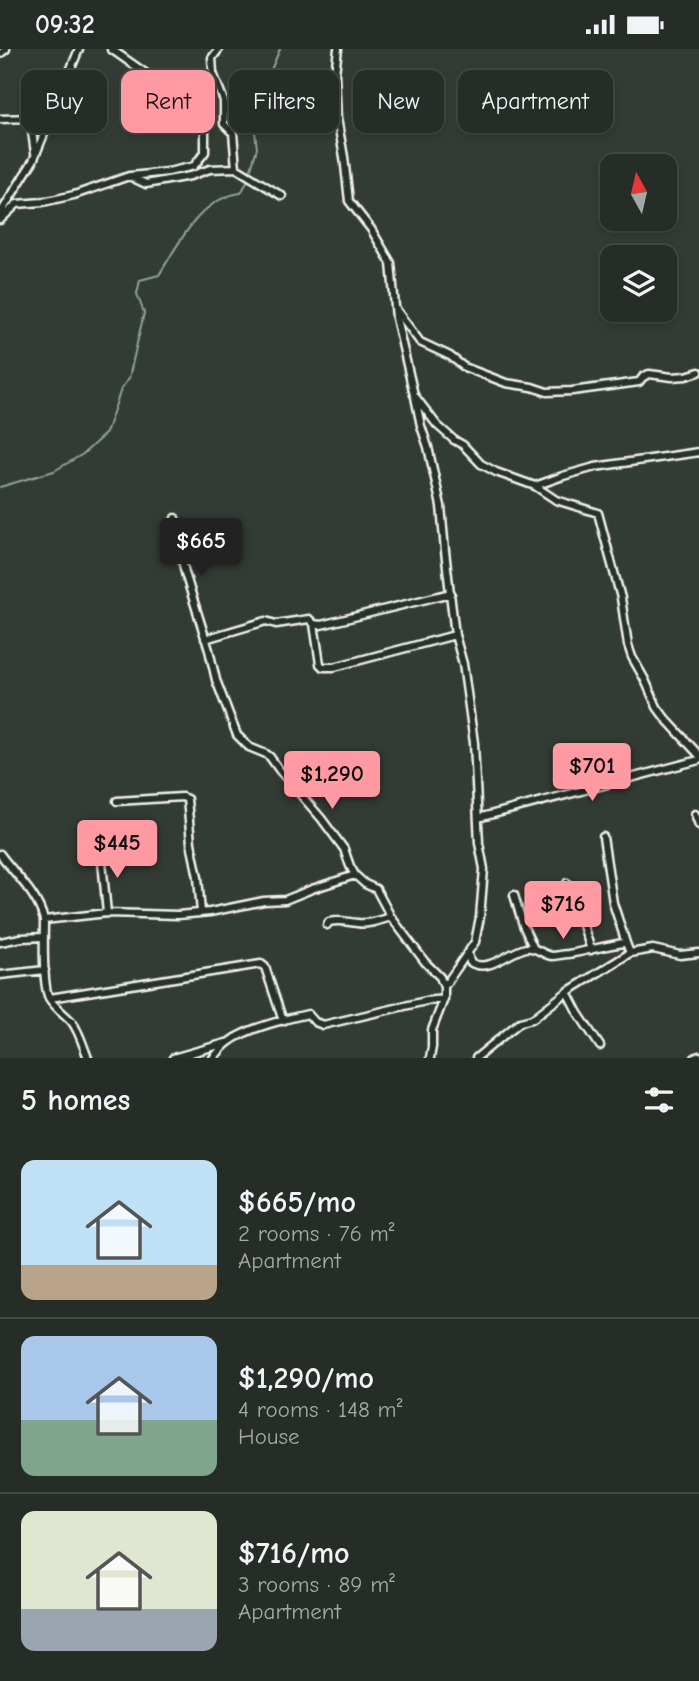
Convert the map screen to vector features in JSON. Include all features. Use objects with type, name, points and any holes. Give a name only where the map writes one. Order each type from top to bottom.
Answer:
[{"type":"street","points":[[0,54],[6,49]]},
{"type":"street","points":[[0,217],[36,156],[79,49]]},
{"type":"street","points":[[0,217],[17,204],[74,195],[129,176],[194,166],[205,152],[205,131],[192,109],[111,49]]},
{"type":"street","points":[[219,49],[212,58],[213,73],[224,101],[225,124],[233,133],[236,168]]},
{"type":"street","points":[[338,49],[335,73],[337,117],[345,157],[349,201],[371,229],[391,263],[394,306],[441,506],[455,635],[463,664],[474,744],[479,843],[484,869],[479,929],[468,954],[444,987]]},
{"type":"street","points":[[0,118],[30,118],[36,156]]},
{"type":"street","points":[[129,176],[146,184],[190,176],[210,169],[236,168],[282,196]]},
{"type":"street","points":[[394,306],[420,342],[450,356],[464,367],[506,383],[547,392],[639,382],[649,374],[672,377],[699,372]]},
{"type":"street","points":[[414,395],[437,425],[463,445],[481,464],[535,486],[556,500],[597,513],[621,598],[632,657],[657,706],[699,757],[478,818]]},
{"type":"street","points":[[535,486],[595,467],[699,452]]},
{"type":"street","points":[[174,518],[185,573],[216,680],[237,735],[250,747],[270,757],[344,849],[355,875],[376,889],[391,917],[425,963],[440,977],[444,987],[444,999],[432,1030],[430,1058]]},
{"type":"street","points":[[314,624],[321,625],[451,593]]},
{"type":"street","points":[[205,639],[265,621],[276,624],[309,619],[314,624],[320,664],[323,667],[334,667],[455,635]]},
{"type":"street","points":[[117,801],[181,797],[187,799],[201,913]]},
{"type":"street","points":[[695,814],[699,824]]},
{"type":"street","points":[[603,837],[612,903],[630,953]]},
{"type":"street","points":[[101,851],[107,913]]},
{"type":"street","points":[[0,854],[35,898],[44,920],[46,987],[50,998],[76,1030],[88,1058]]},
{"type":"street","points":[[44,920],[107,913],[201,913],[264,901],[285,900],[355,875]]},
{"type":"street","points":[[567,883],[570,884],[578,906],[591,950]]},
{"type":"street","points":[[514,895],[533,947]]},
{"type":"street","points":[[327,925],[338,920],[368,923],[391,917]]},
{"type":"street","points":[[0,942],[44,937]]},
{"type":"street","points":[[468,954],[470,962],[483,966],[514,951],[533,947],[552,956],[626,943]]},
{"type":"street","points":[[477,1058],[520,1022],[532,1019],[567,992],[630,953],[653,949],[680,955],[699,953]]},
{"type":"street","points":[[50,998],[261,964],[265,967],[283,1021]]},
{"type":"street","points":[[0,975],[45,970]]},
{"type":"street","points":[[567,992],[600,1046]]},
{"type":"street","points":[[213,1058],[240,1035],[308,1014],[315,1022],[323,1025],[444,999]]},
{"type":"street","points":[[173,1058],[228,1043]]},
{"type":"waterway","points":[[250,172],[257,148],[255,132],[265,84],[280,49]]},
{"type":"waterway","points":[[0,487],[54,471],[83,454],[106,433],[121,389],[129,378],[144,313],[137,294],[140,280],[159,275],[183,236],[202,213],[214,203],[241,193],[249,178]]}]
